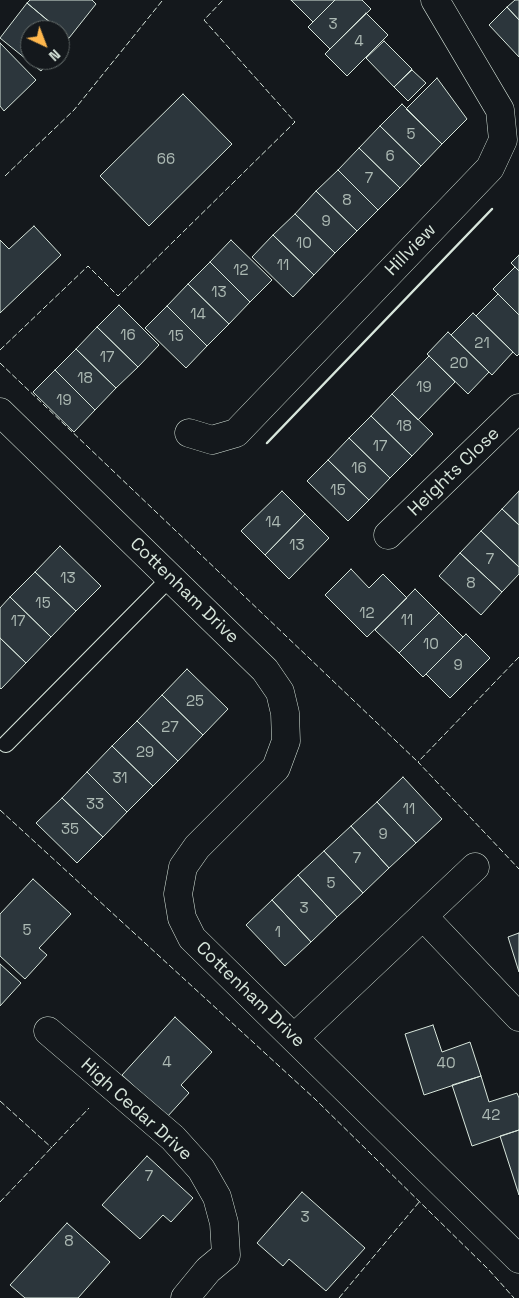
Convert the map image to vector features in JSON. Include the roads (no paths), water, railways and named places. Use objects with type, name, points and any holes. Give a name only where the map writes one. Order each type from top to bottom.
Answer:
[{"type":"street","name":"Hillview","points":[[189,433],[212,440],[236,433],[511,146],[500,110],[435,0]]},
{"type":"street","name":"Heights Close","points":[[388,535],[519,408]]},
{"type":"street","name":"Cottenham Drive","points":[[0,412],[265,670],[280,692],[285,713],[286,741],[276,768],[197,847],[183,867],[178,894],[182,918],[192,938],[519,1259]]},
{"type":"street","points":[[294,1038],[474,867]]},
{"type":"street","points":[[423,916],[519,1017]]},
{"type":"street","name":"High Cedar Drive","points":[[48,1031],[173,1138],[201,1169],[217,1197],[224,1223],[226,1255],[202,1277],[185,1298]]},
{"type":"lane","points":[[6,744],[170,578]]}]
